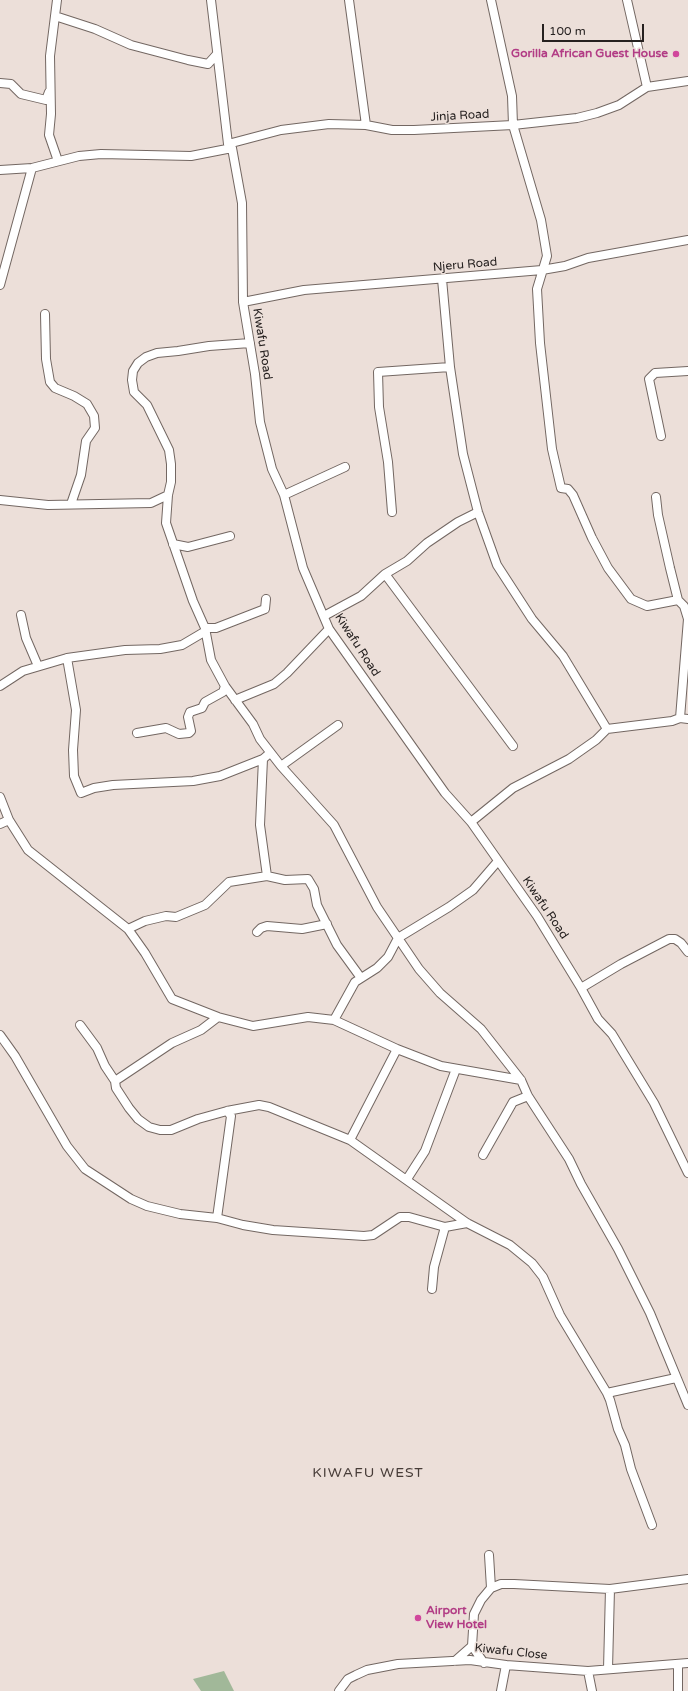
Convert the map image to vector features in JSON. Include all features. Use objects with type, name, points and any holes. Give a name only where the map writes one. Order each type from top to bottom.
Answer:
[{"type":"street","points":[[57,0],[50,56],[51,114],[49,135],[58,161]]},
{"type":"street","name":"Kiwafu Road","points":[[211,0],[230,146],[242,203],[243,302],[260,422],[272,469],[284,495],[303,568],[330,629],[445,793],[471,822],[537,916],[598,1019],[612,1034],[654,1103],[688,1173]]},
{"type":"street","points":[[349,0],[366,125]]},
{"type":"street","points":[[491,0],[512,96],[513,125],[541,220],[547,256],[538,289],[540,343],[552,448],[561,488],[568,489],[573,495],[592,538],[608,568],[631,599],[647,606],[678,600]]},
{"type":"street","points":[[627,0],[647,87]]},
{"type":"street","points":[[55,16],[95,29],[131,45],[188,60],[208,64],[217,54]]},
{"type":"street","name":"Jinja Road","points":[[0,170],[32,168],[79,156],[101,154],[191,156],[230,146],[281,130],[329,124],[366,125],[376,128],[399,130],[513,125],[577,118],[619,105],[647,87],[688,81]]},
{"type":"street","points":[[0,83],[10,84],[21,94],[46,100],[50,88]]},
{"type":"street","points":[[0,285],[32,168]]},
{"type":"street","name":"Njeru Road","points":[[243,302],[304,290],[542,270],[565,266],[588,258],[688,240]]},
{"type":"street","points":[[442,279],[450,368],[462,454],[478,512],[497,565],[532,619],[563,656],[607,729]]},
{"type":"street","points":[[45,314],[46,359],[50,382],[55,388],[74,396],[87,404],[94,416],[95,428],[86,441],[81,475],[71,504]]},
{"type":"street","points":[[250,343],[210,346],[157,353],[146,357],[138,363],[132,380],[134,392],[147,405],[169,450],[172,464],[166,523],[192,601],[204,630],[211,660],[225,686],[253,724],[260,740],[281,766],[334,825],[377,907],[419,969],[440,993],[481,1029],[521,1080],[528,1096],[569,1159],[581,1184],[618,1249],[650,1314],[688,1405]]},
{"type":"street","points":[[392,512],[388,462],[379,407],[378,372],[450,368]]},
{"type":"street","points":[[661,436],[649,379],[655,373],[688,371]]},
{"type":"street","points":[[284,495],[345,467]]},
{"type":"street","points":[[0,500],[48,505],[151,503],[168,495]]},
{"type":"street","points":[[471,822],[486,808],[513,788],[540,772],[554,768],[569,759],[596,740],[607,729],[672,721],[684,718],[688,619],[684,606],[678,600],[658,515],[656,497]]},
{"type":"street","points":[[324,616],[361,596],[385,574],[398,567],[427,543],[458,522],[478,512]]},
{"type":"street","points":[[173,544],[188,547],[230,536]]},
{"type":"street","points":[[385,574],[513,746]]},
{"type":"street","points":[[0,686],[23,671],[67,658],[125,650],[160,649],[182,645],[204,630],[216,628],[265,609],[266,599]]},
{"type":"street","points":[[21,615],[26,638],[38,666]]},
{"type":"street","points":[[235,700],[274,684],[330,629]]},
{"type":"street","points":[[67,658],[76,710],[73,750],[74,776],[81,793],[94,788],[114,785],[193,781],[220,776],[263,759],[270,753]]},
{"type":"street","points":[[137,733],[166,728],[180,734],[189,733],[191,731],[188,717],[190,712],[202,708],[206,702],[223,692],[225,686]]},
{"type":"street","points":[[281,766],[338,725]]},
{"type":"street","points":[[263,759],[260,825],[267,876]]},
{"type":"street","points":[[0,797],[9,820],[28,850],[128,929],[145,953],[172,999],[218,1017],[253,1026],[308,1016],[334,1020],[397,1049],[441,1066],[521,1080]]},
{"type":"street","points":[[0,824],[9,820]]},
{"type":"street","points":[[334,1020],[355,982],[377,968],[388,958],[398,938],[449,907],[473,890],[498,861]]},
{"type":"street","points":[[128,929],[145,921],[166,916],[176,917],[205,905],[230,882],[267,876],[285,880],[308,879],[314,889],[317,905],[337,945],[361,978]]},
{"type":"street","points":[[257,932],[261,928],[267,926],[302,929],[327,924]]},
{"type":"street","points":[[581,988],[621,964],[669,939],[675,939],[681,943],[688,952]]},
{"type":"street","points":[[115,1080],[172,1043],[201,1030],[218,1017]]},
{"type":"street","points":[[80,1025],[97,1048],[105,1066],[115,1080],[116,1088],[138,1119],[149,1127],[160,1130],[171,1130],[198,1119],[227,1111],[269,1106],[350,1140],[468,1223],[519,1252],[543,1276],[560,1315],[607,1393],[618,1429],[625,1445],[631,1469],[652,1525]]},
{"type":"street","points":[[0,1035],[15,1056],[67,1146],[85,1169],[131,1199],[147,1206],[180,1214],[216,1218],[243,1225],[273,1230],[364,1236],[373,1235],[400,1218],[409,1217],[446,1227],[468,1223]]},
{"type":"street","points":[[350,1140],[397,1049]]},
{"type":"street","points":[[407,1179],[425,1151],[456,1069]]},
{"type":"street","points":[[483,1155],[513,1102],[528,1096]]},
{"type":"street","points":[[216,1218],[231,1116],[227,1111]]},
{"type":"street","points":[[432,1289],[434,1267],[446,1227]]},
{"type":"street","points":[[607,1393],[676,1378]]},
{"type":"street","points":[[489,1555],[490,1588]]},
{"type":"street","points":[[484,1663],[472,1646],[474,1614],[481,1600],[490,1588],[500,1584],[514,1584],[610,1589],[688,1579]]},
{"type":"street","points":[[608,1669],[610,1589]]},
{"type":"street","points":[[455,1661],[472,1646]]},
{"type":"street","name":"Kiwafu Close","points":[[339,1691],[348,1680],[367,1670],[398,1664],[470,1660],[484,1663],[588,1671],[688,1663]]},
{"type":"street","points":[[678,1664],[678,1691]]},
{"type":"street","points":[[501,1691],[506,1665]]},
{"type":"street","points":[[588,1671],[592,1691]]},
{"type":"green space","points":[[224,1671],[234,1691],[201,1691],[193,1679]]},
{"type":"place","name":"Gorilla African Guest House","points":[[676,54]]},
{"type":"place","name":"Airport View Hotel","points":[[418,1618]]},
{"type":"district","name":"KIWAFU WEST","points":[[368,1473]]}]
